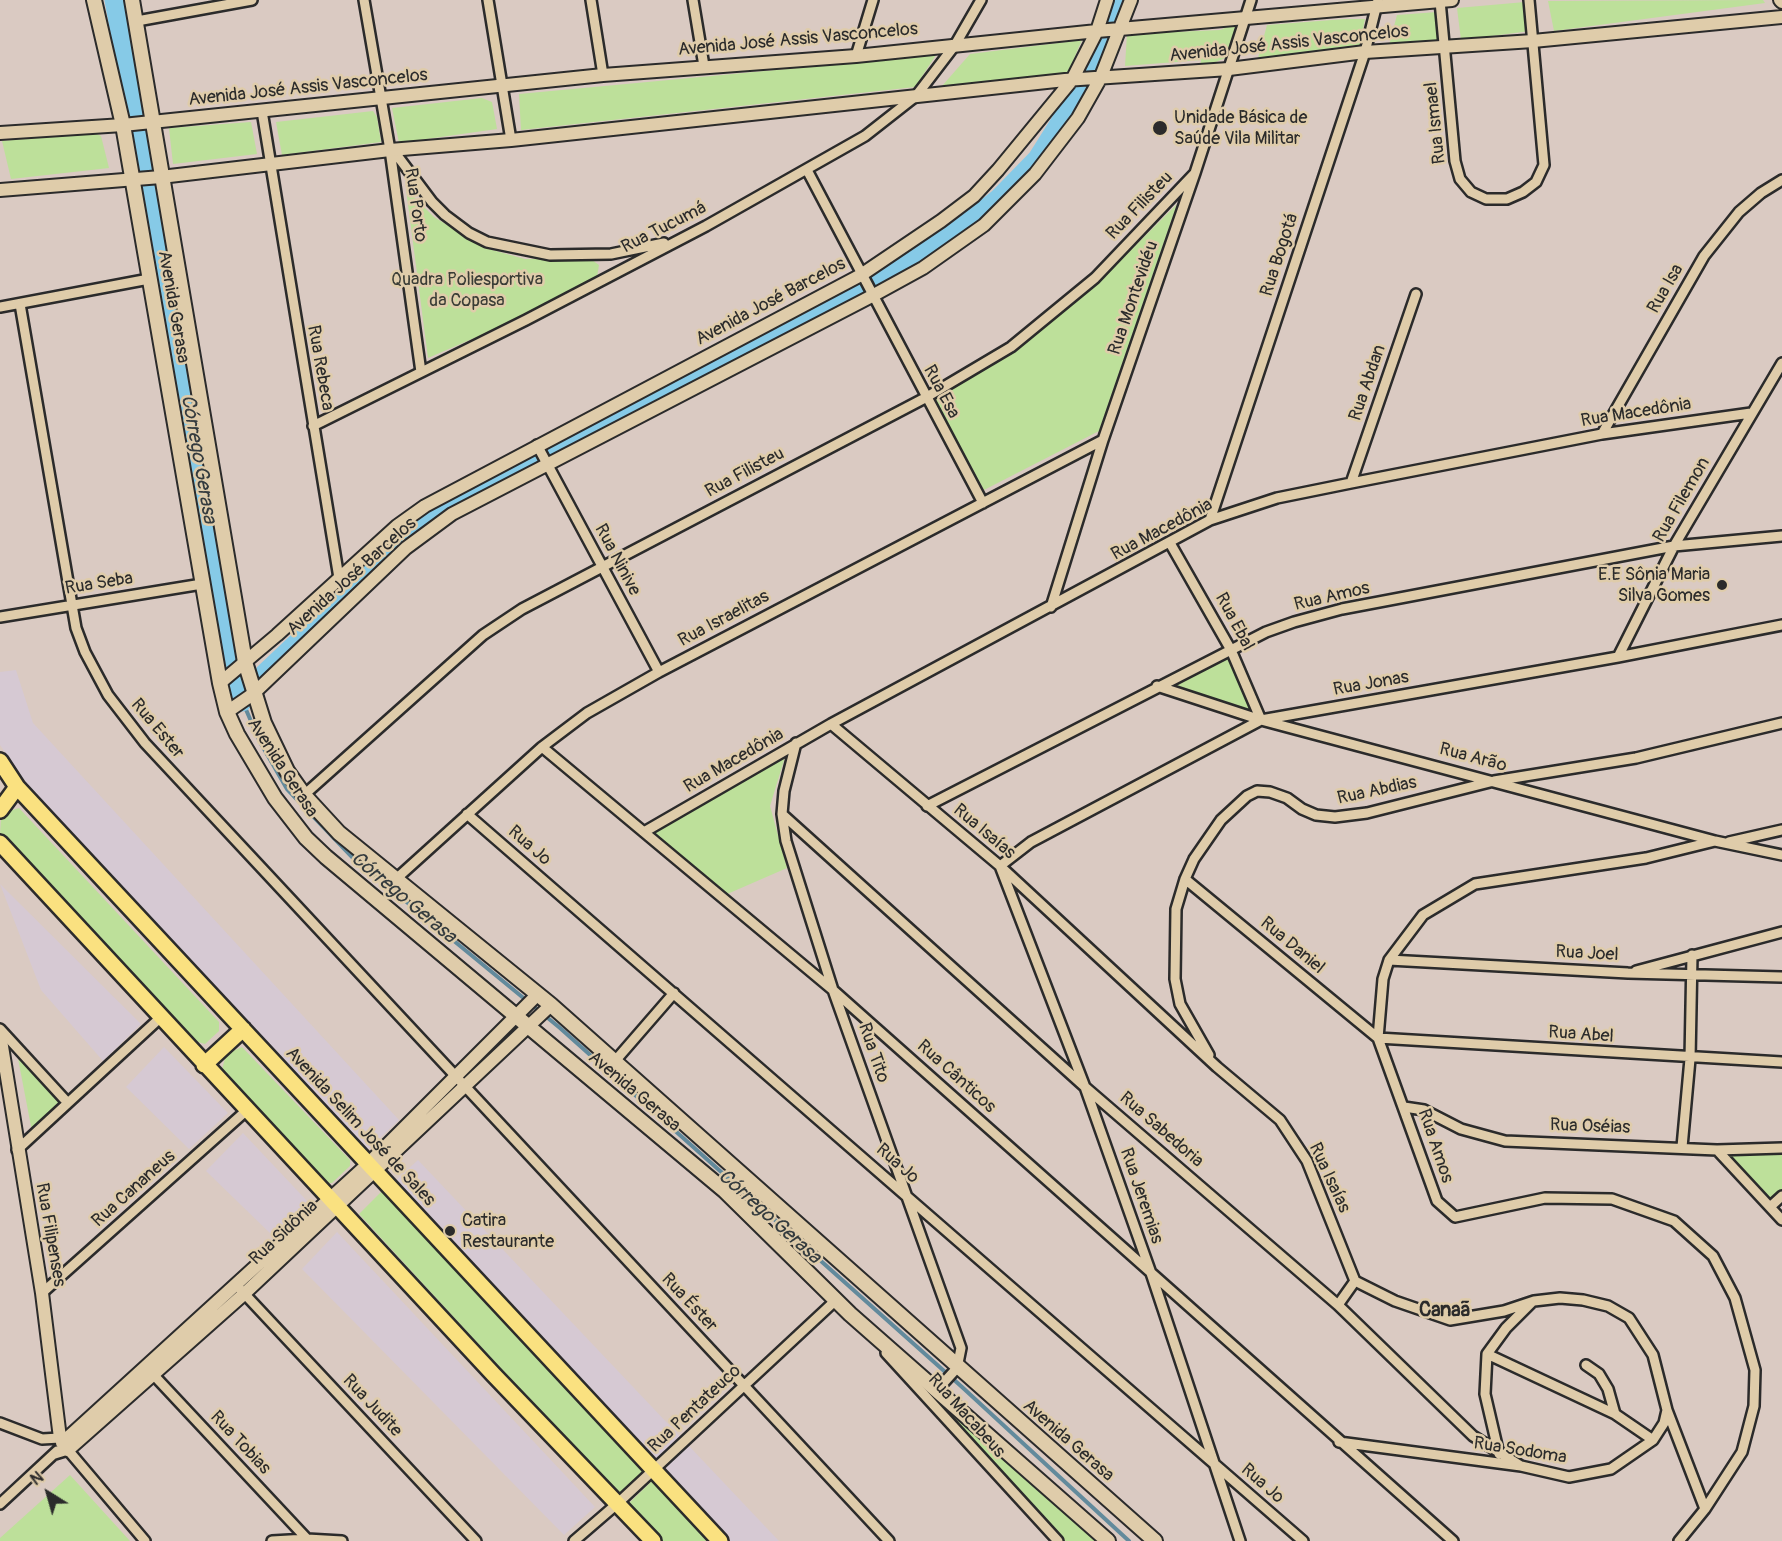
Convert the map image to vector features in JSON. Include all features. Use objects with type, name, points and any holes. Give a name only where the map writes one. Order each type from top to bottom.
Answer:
[{"type":"main road","name":"Avenida Gerasa","points":[[94,0],[137,123],[146,178],[150,279],[202,584],[223,680],[237,734],[275,798],[306,838],[532,1024],[724,1191],[850,1314],[939,1388],[1108,1541]]},
{"type":"main road","name":"Avenida Gerasa","points":[[132,0],[137,21],[137,123],[146,178],[243,666],[250,694],[287,771],[304,795],[339,833],[548,1008],[615,1061],[955,1370],[1155,1541]]},
{"type":"main road","name":"Avenida Selim José de Sales","points":[[0,761],[17,787],[720,1541]]},
{"type":"main road","points":[[0,810],[17,787]]},
{"type":"main road","points":[[0,843],[160,1018],[493,1374],[653,1541]]},
{"type":"main road","points":[[204,1065],[243,1029]]},
{"type":"street","points":[[137,21],[252,0]]},
{"type":"street","points":[[364,0],[382,100]]},
{"type":"street","points":[[488,0],[512,140]]},
{"type":"street","points":[[591,0],[603,75]]},
{"type":"street","points":[[693,0],[704,66]]},
{"type":"street","points":[[855,56],[873,0]]},
{"type":"street","name":"Rua Tucumá","points":[[313,426],[526,320],[807,170],[865,136],[916,96],[955,45],[981,0]]},
{"type":"street","name":"Avenida José Barcelos","points":[[223,680],[243,666],[339,578],[425,506],[863,278],[941,222],[974,196],[1086,80],[1108,30],[1107,0]]},
{"type":"street","name":"Avenida José Barcelos","points":[[231,709],[250,694],[406,548],[452,514],[952,248],[1012,199],[1060,144],[1108,30],[1131,0]]},
{"type":"street","name":"Rua Montevidéu","points":[[1051,607],[1103,440],[1195,173],[1251,0]]},
{"type":"street","points":[[1529,0],[1533,40]]},
{"type":"street","name":"Avenida José Assis Vasconcelos","points":[[0,133],[137,123],[382,100],[603,75],[855,56],[1377,3],[1446,1],[1446,47]]},
{"type":"street","name":"Rua Bogotá","points":[[1210,520],[1365,52],[1377,3]]},
{"type":"street","name":"Avenida José Assis Vasconcelos","points":[[0,189],[146,178],[269,163],[512,140],[916,96],[1229,69],[1365,52],[1533,40],[1782,17]]},
{"type":"street","name":"Rua Ismael","points":[[1446,47],[1455,162],[1460,179],[1471,192],[1486,198],[1507,199],[1523,192],[1536,182],[1544,165],[1533,40]]},
{"type":"street","name":"Rua Porto","points":[[382,100],[392,150],[421,372]]},
{"type":"street","name":"Rua Rebeca","points":[[262,111],[339,578]]},
{"type":"street","points":[[392,150],[432,202],[470,233],[487,242],[550,255],[611,254],[676,241]]},
{"type":"street","points":[[807,170],[863,278]]},
{"type":"street","name":"Rua Filisteu","points":[[304,795],[483,635],[522,609],[925,398],[1011,346],[1051,316],[1095,278],[1195,173]]},
{"type":"street","name":"Rua Isa","points":[[1602,434],[1704,256],[1739,212],[1761,193],[1782,180]]},
{"type":"street","points":[[611,254],[613,273]]},
{"type":"street","name":"Avenida José Barcelos","points":[[863,278],[870,293]]},
{"type":"street","points":[[0,307],[150,279]]},
{"type":"street","name":"Rua Esa","points":[[870,293],[983,503]]},
{"type":"street","name":"Rua Abdan","points":[[1351,483],[1416,294]]},
{"type":"street","name":"Rua Ester","points":[[20,304],[76,628],[89,661],[108,696],[145,743],[466,1088]]},
{"type":"street","name":"Rua Filemon","points":[[1618,657],[1674,546],[1782,363]]},
{"type":"street","name":"Rua Macedônia","points":[[644,832],[831,723],[1210,520],[1278,498],[1351,483],[1602,434],[1751,413]]},
{"type":"street","name":"Rua Israelitas","points":[[396,879],[542,747],[587,713],[659,672],[1103,440]]},
{"type":"street","points":[[538,447],[546,462]]},
{"type":"street","name":"Rua Ninive","points":[[546,462],[659,672]]},
{"type":"street","name":"Rua Amos","points":[[927,806],[1266,632],[1342,609],[1674,546],[1782,536]]},
{"type":"street","name":"Rua Ebal","points":[[1170,543],[1232,650],[1261,720]]},
{"type":"street","name":"Rua Seba","points":[[0,617],[202,584]]},
{"type":"street","name":"Rua Jonas","points":[[1000,866],[1031,842],[1261,720],[1618,657],[1782,625]]},
{"type":"street","name":"Rua Arão","points":[[1157,686],[1261,720],[1715,842],[1782,855]]},
{"type":"street","name":"Rua Isaías","points":[[831,723],[1000,866],[1217,1067],[1280,1120],[1307,1161],[1355,1281]]},
{"type":"street","name":"Rua Abdias","points":[[1217,1067],[1192,1029],[1180,1004],[1175,980],[1176,909],[1194,859],[1221,820],[1247,796],[1257,791],[1270,792],[1287,798],[1302,809],[1316,815],[1335,817],[1367,813],[1494,781],[1636,758],[1782,723]]},
{"type":"street","name":"Rua Tito","points":[[796,743],[784,791],[782,814],[786,841],[833,990],[961,1348],[955,1370]]},
{"type":"street","name":"Rua Cânticos","points":[[542,747],[833,990],[1339,1442]]},
{"type":"street","name":"Rua Jo","points":[[467,814],[1303,1541]]},
{"type":"street","name":"Rua Sabedoria","points":[[782,814],[1085,1087],[1338,1305],[1473,1436],[1521,1466]]},
{"type":"street","points":[[1727,843],[1782,830]]},
{"type":"street","name":"Rua Amos","points":[[1678,1541],[1705,1509],[1742,1452],[1754,1406],[1755,1370],[1735,1298],[1713,1256],[1674,1221],[1612,1199],[1545,1198],[1455,1217],[1437,1201],[1378,1038],[1383,979],[1389,960],[1423,915],[1475,884],[1613,864],[1715,842]]},
{"type":"street","name":"Rua Jeremias","points":[[1000,866],[1085,1087],[1152,1276],[1240,1541]]},
{"type":"street","name":"Rua Daniel","points":[[1185,879],[1378,1038]]},
{"type":"street","points":[[1628,973],[1782,932]]},
{"type":"street","points":[[1682,1147],[1690,1059],[1694,975],[1692,955]]},
{"type":"street","name":"Rua Joel","points":[[1389,960],[1628,973],[1782,977]]},
{"type":"street","points":[[615,1061],[674,993]]},
{"type":"street","name":"Rua Sidônia","points":[[372,1168],[535,997]]},
{"type":"street","name":"Rua Sidônia","points":[[0,1504],[61,1446],[241,1290],[372,1168],[466,1088],[548,1008]]},
{"type":"street","points":[[17,1150],[160,1018]]},
{"type":"street","points":[[0,1029],[67,1102]]},
{"type":"street","name":"Rua Filipenses","points":[[0,1034],[42,1293],[61,1446]]},
{"type":"street","name":"Rua Abel","points":[[1378,1038],[1690,1059],[1782,1062]]},
{"type":"street","name":"Rua Éster","points":[[466,1088],[889,1541]]},
{"type":"street","name":"Rua Oséias","points":[[1404,1107],[1424,1110],[1461,1129],[1505,1141],[1717,1150],[1782,1148]]},
{"type":"street","name":"Rua Cananeus","points":[[42,1293],[247,1110]]},
{"type":"street","points":[[1717,1150],[1782,1220]]},
{"type":"street","points":[[1770,1207],[1782,1196]]},
{"type":"street","points":[[1338,1305],[1355,1281],[1395,1301],[1450,1320],[1504,1311],[1534,1301],[1560,1298],[1583,1300],[1608,1306],[1629,1318],[1653,1355],[1667,1410],[1705,1509]]},
{"type":"street","name":"Rua Judite","points":[[241,1290],[476,1541]]},
{"type":"street","name":"Rua Pentateuco","points":[[574,1541],[745,1387],[836,1299]]},
{"type":"street","points":[[1499,1454],[1485,1394],[1487,1354],[1506,1328],[1534,1301]]},
{"type":"street","name":"Rua Macabeus","points":[[850,1314],[1058,1541]]},
{"type":"street","points":[[1487,1354],[1615,1414],[1653,1440]]},
{"type":"street","points":[[1586,1365],[1599,1374],[1608,1389],[1615,1414]]},
{"type":"street","points":[[939,1388],[955,1370]]},
{"type":"street","name":"Rua Tobias","points":[[150,1371],[308,1540]]},
{"type":"street","name":"Rua Sodoma","points":[[1339,1442],[1521,1466],[1569,1477],[1611,1469],[1653,1440],[1664,1423],[1667,1410]]},
{"type":"street","points":[[0,1423],[61,1446],[146,1541]]},
{"type":"street","points":[[1339,1442],[1453,1541]]},
{"type":"street","points":[[272,1541],[342,1541]]},
{"type":"shaded area","points":[[16,670],[33,723],[399,1120],[366,1151],[31,790],[0,745],[0,672]]},
{"type":"shaded area","points":[[0,884],[141,1024],[103,1061],[41,990]]},
{"type":"shaded area","points":[[164,1047],[228,1113],[189,1149],[126,1087]]},
{"type":"shaded area","points":[[243,1133],[309,1203],[274,1237],[206,1171]]},
{"type":"shaded area","points":[[418,1160],[779,1541],[730,1541],[394,1182]]},
{"type":"shaded area","points":[[337,1232],[595,1507],[564,1535],[302,1269]]},
{"type":"green space","points":[[1763,0],[1765,3],[1554,31],[1548,1]]},
{"type":"green space","points":[[1525,2],[1530,31],[1461,40],[1457,8]]},
{"type":"green space","points":[[1437,12],[1441,40],[1389,45],[1397,15]]},
{"type":"green space","points":[[1365,19],[1359,49],[1258,58],[1267,25]]},
{"type":"green space","points":[[1237,23],[1225,58],[1200,69],[1201,60],[1125,66],[1127,34],[1220,30]]},
{"type":"green space","points":[[1082,40],[1066,77],[942,86],[970,54]]},
{"type":"green space","points":[[936,55],[915,87],[521,130],[519,94]]},
{"type":"green space","points":[[482,98],[492,102],[497,129],[399,143],[392,108]]},
{"type":"green space","points":[[373,111],[377,117],[381,142],[282,155],[276,122]]},
{"type":"green space","points":[[251,122],[257,154],[173,164],[169,128]]},
{"type":"green space","points":[[92,132],[101,136],[109,168],[11,179],[2,141]]},
{"type":"green space","name":"Quadra Poliesportiva da Copasa","points":[[406,189],[434,217],[485,248],[525,259],[589,258],[599,265],[597,277],[523,317],[428,358]]},
{"type":"green space","points":[[1177,204],[1099,431],[984,490],[934,399],[1022,346],[1097,284]]},
{"type":"green space","points":[[1230,654],[1256,716],[1167,685]]},
{"type":"green space","points":[[785,757],[770,806],[787,868],[725,895],[652,834]]},
{"type":"green space","points":[[19,808],[219,1022],[219,1031],[205,1044],[195,1041],[0,834],[1,818],[6,812]]},
{"type":"green space","points":[[242,1047],[350,1160],[350,1166],[332,1183],[327,1183],[222,1070],[226,1054]]},
{"type":"green space","points":[[16,1048],[68,1109],[34,1142]]},
{"type":"green space","points":[[1782,1151],[1782,1192],[1770,1203],[1725,1153]]},
{"type":"green space","points":[[383,1190],[645,1470],[618,1496],[359,1214]]},
{"type":"green space","points":[[898,1362],[1100,1541],[1065,1541]]},
{"type":"green space","points":[[70,1475],[130,1541],[0,1541],[0,1538]]},
{"type":"green space","points":[[654,1479],[712,1541],[661,1541],[627,1505]]},
{"type":"waterway","name":"Córrego Gerasa","points":[[115,0],[242,701]]},
{"type":"waterway","points":[[246,697],[265,674],[421,527],[456,505],[900,268],[953,235],[999,199],[1038,159],[1092,73],[1107,43],[1121,0]]},
{"type":"waterway","name":"Córrego Gerasa","points":[[244,705],[260,742],[287,789],[353,858],[560,1028],[962,1387],[1129,1541]]},
{"type":"place","name":"Unidade Básica de Saúde Vila Militar","points":[[1160,128]]},
{"type":"place","name":"E.E Sônia Maria Silva Gomes","points":[[1722,585]]},
{"type":"place","name":"Catira Restaurante","points":[[450,1231]]},
{"type":"district","name":"Canaã","points":[[1445,1311]]}]
